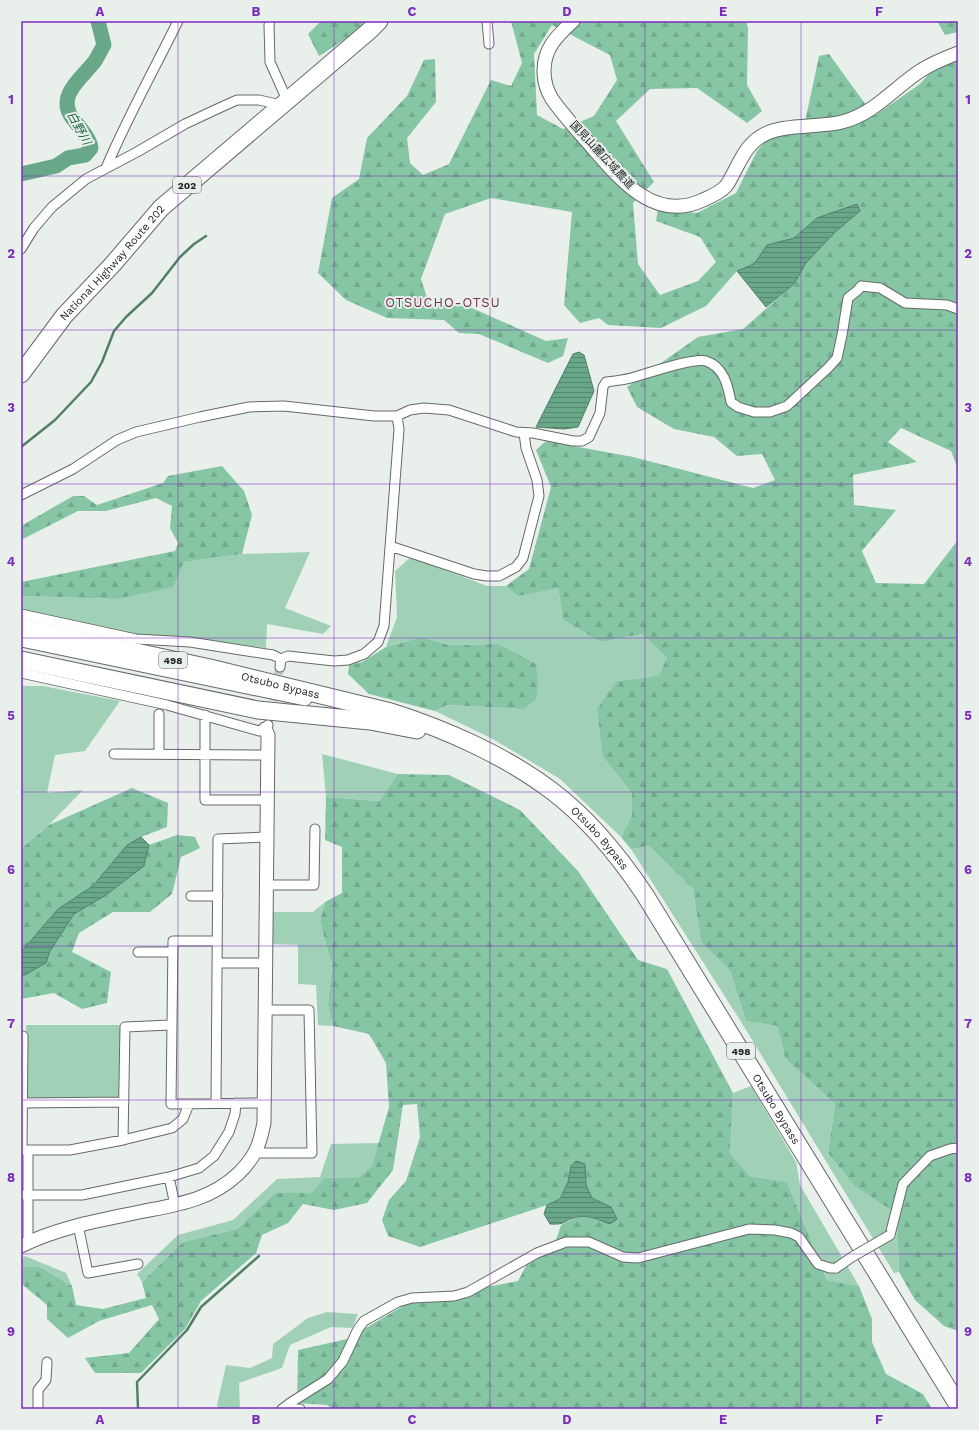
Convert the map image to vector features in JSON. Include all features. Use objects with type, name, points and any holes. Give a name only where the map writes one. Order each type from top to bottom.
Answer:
[{"type":"highway","name":"National Highway Route 202","points":[[21,374],[64,316],[113,264],[161,208],[379,21]]},
{"type":"highway","name":"Otsubo Bypass","points":[[21,627],[210,668],[391,712],[416,720],[473,745],[528,775],[552,791],[579,815],[609,846],[630,872],[958,1405]]},
{"type":"highway","name":"Otsubo Bypass","points":[[21,660],[258,710],[370,721],[420,731],[446,738],[472,748],[528,775]]},
{"type":"street","points":[[106,168],[124,127],[139,101],[178,21]]},
{"type":"street","points":[[21,249],[34,228],[57,203],[86,179],[185,124],[237,100],[259,100],[284,103],[270,62],[270,21]]},
{"type":"street","points":[[487,21],[489,44]]},
{"type":"street","name":"国見山麓広域農道","points":[[573,21],[556,38],[547,51],[544,62],[544,77],[548,93],[558,108],[600,156],[630,187],[649,200],[662,205],[678,207],[694,204],[712,196],[726,187],[748,147],[760,136],[783,128],[842,122],[864,113],[877,105],[920,71],[942,59],[958,53]]},
{"type":"street","points":[[21,495],[73,469],[117,440],[136,432],[249,407],[284,406],[374,416],[398,416],[410,410],[424,408],[449,410],[516,432],[533,433],[573,441],[582,441],[589,437],[600,413],[603,387],[606,382],[629,378],[687,362],[706,361],[718,369],[724,377],[730,402],[738,407],[754,412],[770,412],[787,406],[837,358],[848,298],[861,286],[880,288],[905,303],[947,305],[958,309]]},
{"type":"street","points":[[21,614],[136,639],[190,642],[274,656],[281,663],[288,656],[334,661],[348,660],[364,654],[378,642],[384,626],[399,429],[398,416]]},
{"type":"street","points":[[390,546],[474,574],[499,576],[516,567],[523,558],[539,496],[537,480],[526,448],[524,433]]},
{"type":"street","points":[[21,640],[388,717],[423,727],[473,745]]},
{"type":"street","points":[[21,673],[168,705],[259,731],[267,727],[264,1124],[261,1138],[255,1153],[232,1179],[217,1190],[199,1199],[78,1225],[52,1232],[24,1244],[24,1150],[22,1103],[23,1036]]},
{"type":"street","points":[[159,714],[159,754]]},
{"type":"street","points":[[204,716],[206,800],[267,800]]},
{"type":"street","points":[[114,754],[267,755]]},
{"type":"street","points":[[266,885],[314,885],[315,829]]},
{"type":"street","points":[[216,1103],[218,839],[267,837]]},
{"type":"street","points":[[191,896],[218,896]]},
{"type":"street","points":[[217,941],[173,941],[171,1104],[264,1103]]},
{"type":"street","points":[[138,952],[172,952]]},
{"type":"street","points":[[217,963],[265,963]]},
{"type":"street","points":[[255,1153],[312,1153],[309,1010],[265,1010]]},
{"type":"street","points":[[123,1140],[125,1027],[171,1025]]},
{"type":"street","points":[[22,1103],[124,1102]]},
{"type":"street","points":[[24,1150],[70,1150],[123,1140],[172,1128],[183,1119],[189,1104]]},
{"type":"street","points":[[24,1195],[82,1195],[169,1177],[199,1168],[214,1156],[229,1132],[235,1114],[236,1104]]},
{"type":"street","points":[[282,1409],[328,1379],[343,1361],[358,1328],[364,1321],[398,1302],[412,1298],[454,1296],[468,1292],[537,1253],[566,1242],[589,1242],[623,1256],[638,1258],[749,1229],[775,1230],[791,1233],[799,1237],[818,1264],[830,1268],[836,1268],[890,1235],[903,1184],[930,1156],[950,1149],[958,1148]]},
{"type":"street","points":[[169,1177],[175,1205]]},
{"type":"street","points":[[78,1225],[88,1273],[138,1264]]},
{"type":"street","points":[[38,1409],[38,1390],[46,1380],[47,1362]]},
{"type":"street","points":[[291,1409],[300,1409]]},
{"type":"shaded area","points":[[857,204],[860,211],[835,232],[806,263],[794,284],[766,307],[737,271],[754,264],[767,245],[794,238],[817,218]]},
{"type":"shaded area","points":[[579,352],[584,355],[594,391],[578,427],[564,429],[536,427],[573,354]]},
{"type":"shaded area","points":[[310,552],[285,608],[331,626],[323,634],[267,624],[266,648],[188,637],[133,635],[21,609],[21,596],[117,599],[183,562],[242,554]]},
{"type":"shaded area","points":[[411,557],[487,586],[506,586],[518,595],[558,588],[563,620],[601,642],[642,634],[667,658],[658,676],[617,681],[603,757],[632,793],[632,815],[621,837],[560,779],[491,738],[435,711],[447,705],[524,709],[498,644],[449,645],[422,637],[386,647],[397,617],[395,571]]},
{"type":"shaded area","points":[[21,686],[43,686],[120,701],[85,751],[55,755],[47,793],[83,790],[49,825],[21,849]]},
{"type":"shaded area","points":[[322,754],[398,774],[379,801],[326,797]]},
{"type":"shaded area","points":[[141,837],[149,845],[144,866],[106,895],[74,914],[50,951],[46,963],[21,977],[21,952],[58,909],[93,886],[127,845]]},
{"type":"shaded area","points":[[649,846],[693,889],[701,942],[730,971],[746,1021],[777,1026],[785,1058],[835,1104],[828,1153],[854,1186],[897,1214],[899,1272],[894,1273],[743,1025],[631,849]]},
{"type":"shaded area","points":[[325,902],[320,921],[332,966],[328,1004],[333,1026],[318,1025],[316,985],[298,984],[298,945],[270,944],[273,912],[313,912]]},
{"type":"shaded area","points":[[26,1025],[120,1025],[120,1100],[27,1100]]},
{"type":"shaded area","points":[[751,1086],[796,1162],[800,1185],[859,1286],[827,1280],[787,1182],[750,1176],[730,1153],[733,1093]]},
{"type":"shaded area","points":[[379,1143],[372,1166],[359,1177],[324,1178],[311,1193],[275,1193],[237,1229],[183,1242],[142,1282],[137,1274],[178,1235],[233,1220],[277,1179],[320,1177],[331,1144]]},
{"type":"shaded area","points":[[576,1161],[585,1164],[586,1185],[592,1198],[611,1207],[617,1219],[610,1224],[594,1218],[581,1216],[563,1223],[550,1224],[544,1214],[547,1205],[560,1199],[568,1182],[571,1166]]},
{"type":"shaded area","points":[[25,1256],[66,1273],[72,1286],[40,1267],[23,1267],[23,1285],[21,1286],[21,1258]]},
{"type":"shaded area","points":[[327,1312],[358,1314],[352,1328],[331,1327],[290,1345],[282,1368],[239,1383],[240,1409],[219,1409],[217,1405],[226,1365],[250,1368],[272,1358],[273,1344],[308,1318]]},
{"type":"green space","points":[[321,21],[365,21],[355,33],[319,56],[308,34]]},
{"type":"green space","points":[[511,21],[746,21],[748,28],[747,85],[762,111],[747,123],[697,88],[650,89],[616,121],[654,182],[633,203],[638,264],[660,295],[698,281],[716,262],[700,237],[656,221],[658,209],[697,213],[736,193],[757,151],[780,124],[805,122],[819,56],[829,54],[874,116],[920,84],[944,57],[958,52],[958,469],[951,451],[901,428],[888,442],[917,462],[853,475],[854,505],[896,510],[862,551],[876,583],[924,584],[958,540],[958,1331],[944,1326],[915,1300],[899,1272],[897,1214],[854,1186],[828,1153],[835,1104],[785,1058],[777,1026],[746,1021],[730,971],[701,942],[693,889],[649,846],[631,849],[621,837],[632,815],[632,793],[603,757],[597,709],[617,681],[658,676],[667,658],[642,634],[601,642],[563,620],[558,588],[518,596],[506,586],[529,569],[551,487],[536,450],[546,441],[633,457],[753,488],[775,480],[762,454],[737,456],[714,437],[674,429],[637,407],[627,387],[698,337],[743,329],[794,284],[806,263],[835,232],[860,211],[817,218],[794,238],[767,245],[754,264],[737,271],[706,306],[661,328],[608,325],[599,318],[580,323],[564,305],[572,212],[491,198],[445,214],[421,279],[429,304],[463,304],[546,341],[568,338],[563,356],[548,363],[479,334],[459,333],[444,320],[387,318],[346,300],[318,273],[332,198],[359,179],[367,138],[407,96],[424,60],[435,59],[436,102],[407,138],[410,163],[423,175],[449,164],[491,80],[511,86],[522,63]],"holes":[[[552,25],[610,55],[617,80],[594,116],[563,129],[537,115],[534,54]]]},
{"type":"green space","points":[[937,21],[958,21],[958,32],[945,35]]},
{"type":"green space","points":[[222,466],[244,491],[252,515],[242,554],[184,562],[173,587],[117,599],[21,596],[21,582],[175,551],[178,543],[170,528],[172,506],[156,498],[106,511],[78,511],[21,540],[21,526],[73,496],[84,496],[97,505],[163,483],[168,476]]},
{"type":"green space","points":[[422,637],[449,645],[498,644],[536,664],[538,684],[536,699],[524,709],[447,705],[435,711],[369,694],[348,674],[349,665],[362,662],[386,647]]},
{"type":"green space","points":[[398,774],[449,775],[520,810],[578,871],[638,960],[667,969],[733,1093],[730,1153],[750,1176],[787,1182],[827,1280],[859,1286],[872,1319],[872,1342],[886,1374],[923,1394],[932,1409],[333,1409],[327,1405],[297,1403],[298,1350],[347,1339],[410,1302],[518,1281],[529,1260],[556,1240],[561,1225],[577,1217],[588,1217],[610,1224],[611,1207],[592,1198],[586,1185],[585,1164],[571,1166],[568,1182],[560,1199],[547,1205],[420,1247],[388,1236],[382,1220],[389,1200],[406,1181],[420,1137],[417,1104],[403,1105],[393,1170],[367,1203],[334,1210],[303,1204],[288,1223],[262,1235],[256,1253],[201,1301],[185,1329],[141,1373],[95,1373],[85,1358],[129,1353],[159,1319],[152,1305],[99,1321],[68,1338],[47,1319],[47,1305],[23,1285],[23,1267],[40,1267],[72,1286],[76,1305],[103,1309],[146,1298],[142,1282],[183,1242],[237,1229],[275,1193],[311,1193],[324,1178],[359,1177],[372,1166],[389,1107],[386,1063],[369,1034],[333,1026],[328,1004],[332,966],[320,921],[325,902],[342,893],[342,847],[325,840],[326,797],[379,801]]},
{"type":"green space","points":[[132,788],[168,803],[167,827],[141,837],[127,845],[93,886],[58,909],[21,952],[21,849],[49,825]]},
{"type":"green space","points":[[177,835],[195,837],[200,848],[181,857],[172,894],[150,912],[113,912],[79,933],[72,952],[111,972],[107,1003],[82,1009],[54,993],[21,999],[21,977],[46,963],[50,951],[74,914],[106,895],[144,866],[149,845]]},
{"type":"waterway","name":"白野川","points":[[21,174],[56,166],[68,158],[85,155],[91,148],[86,137],[68,111],[67,103],[72,88],[95,61],[104,45],[98,21]]},
{"type":"waterway","points":[[21,447],[55,420],[91,382],[102,362],[114,331],[126,317],[152,293],[180,257],[194,244],[206,236]]},
{"type":"waterway","points":[[138,1409],[137,1382],[187,1330],[201,1307],[259,1256]]},
{"type":"tunnel","points":[[270,714],[280,667]]},
{"type":"district","name":"OTSUCHO-OTSU","points":[[443,302]]}]
